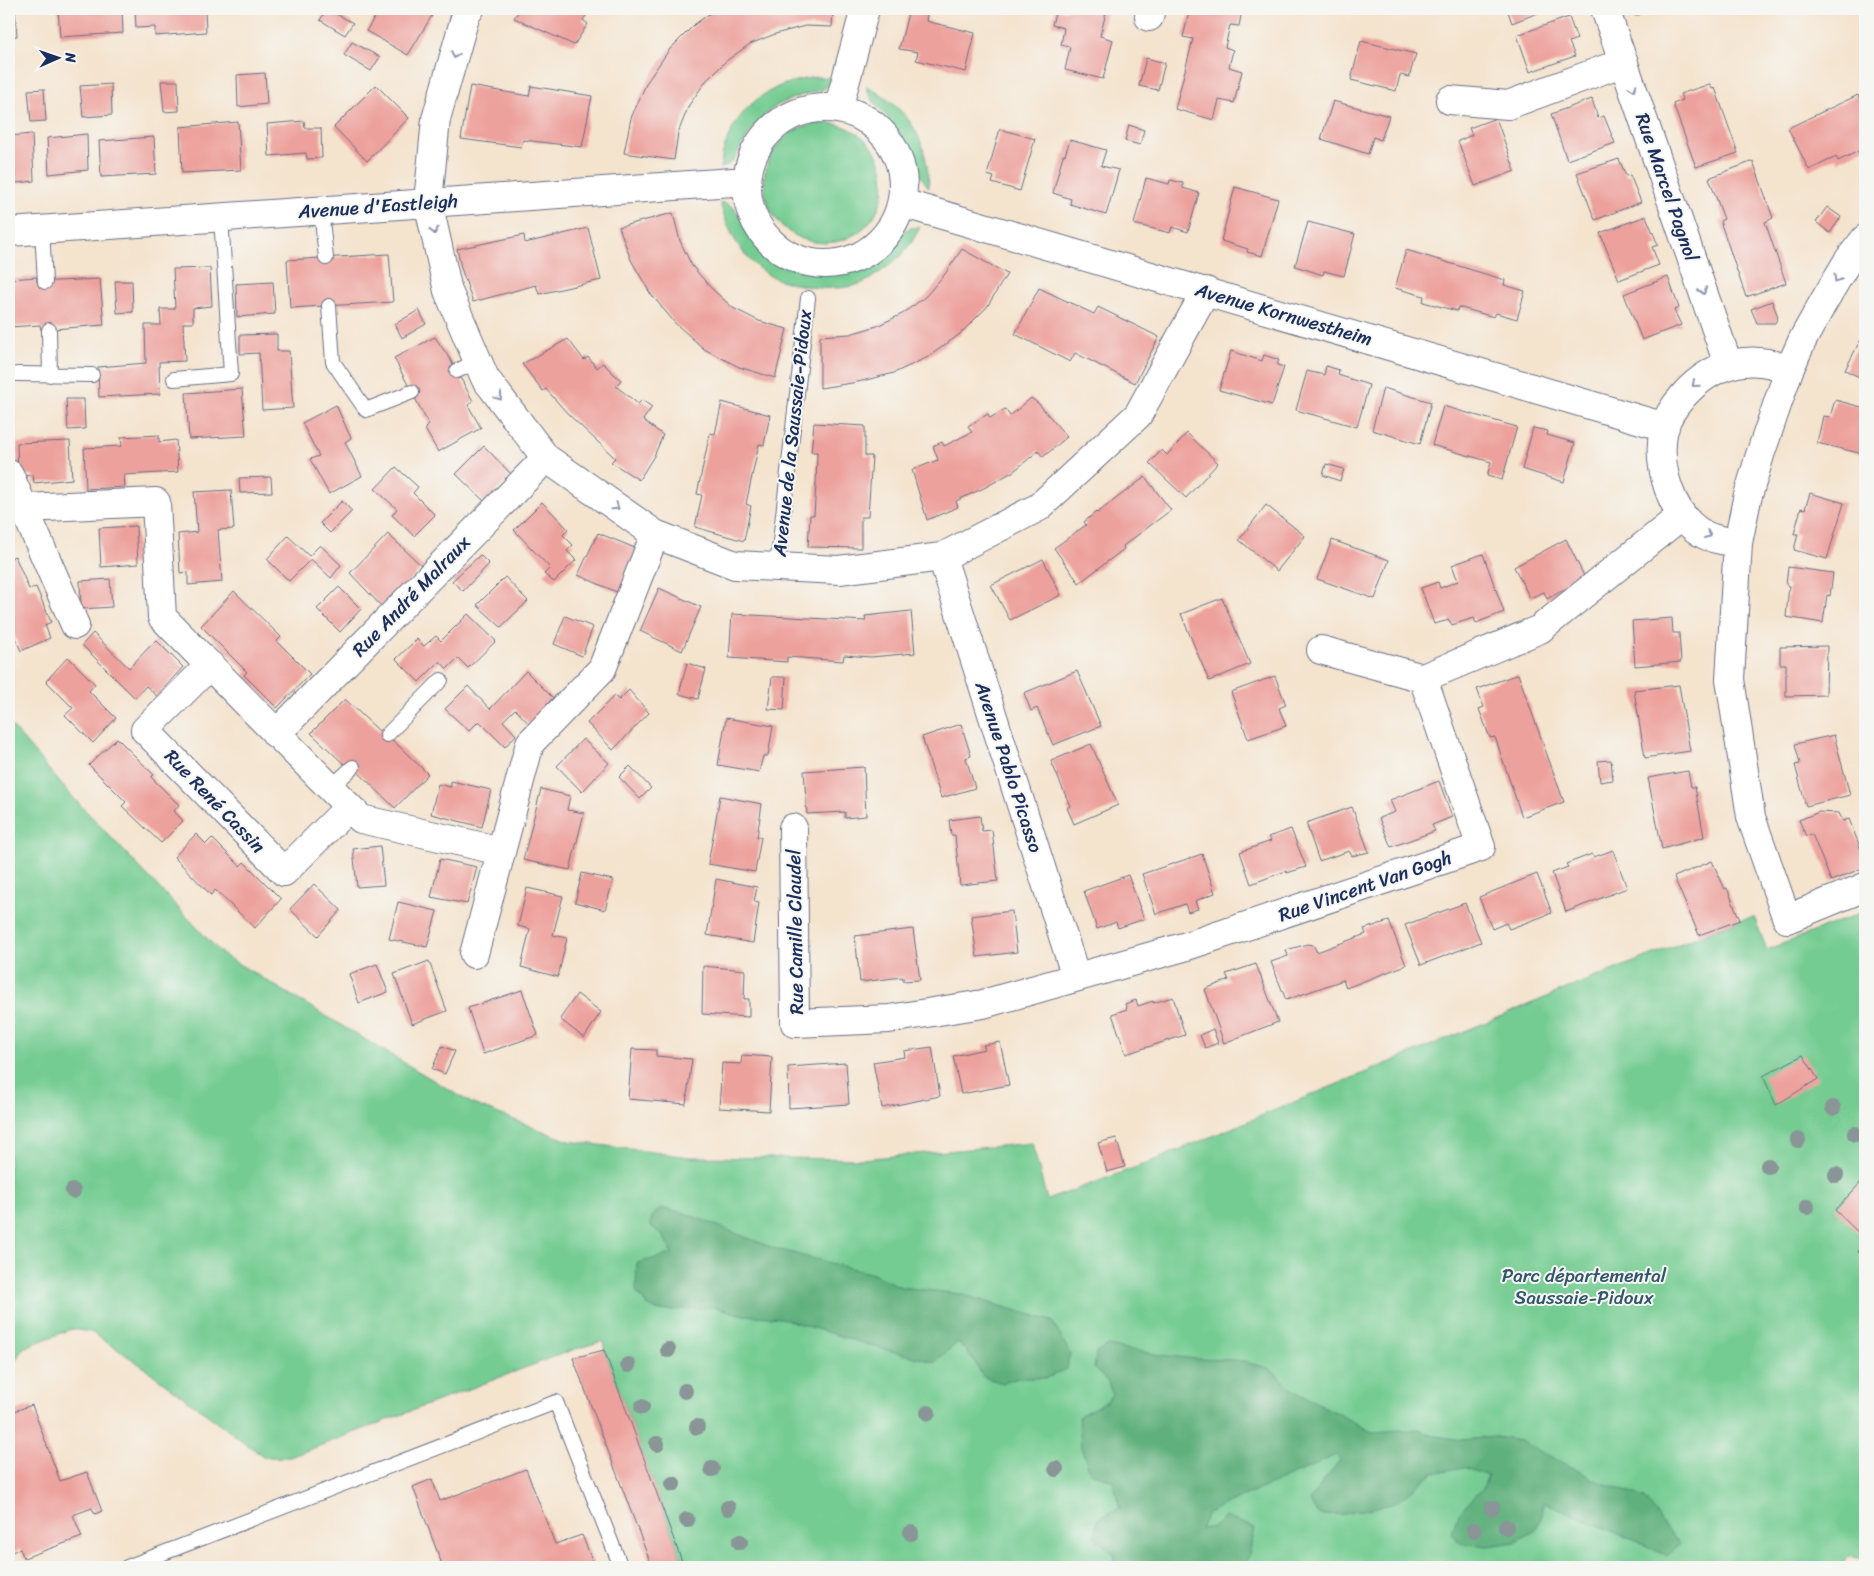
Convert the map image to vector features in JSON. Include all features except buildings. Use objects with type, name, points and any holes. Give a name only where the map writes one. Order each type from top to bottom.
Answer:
[{"type":"street","points":[[470,9],[466,14],[436,119],[428,202],[467,366],[485,378],[546,458],[655,534],[735,565],[839,570],[942,557],[1039,507],[1138,415],[1206,291]]},
{"type":"street","points":[[838,109],[865,9]]},
{"type":"street","name":"Rue Marcel Pagnol","points":[[1605,9],[1728,364]]},
{"type":"street","points":[[1450,100],[1508,104],[1624,62]]},
{"type":"street","points":[[817,108],[838,109],[862,116],[882,132],[896,153],[904,177],[902,202],[893,227],[876,247],[853,260],[828,265],[802,262],[779,250],[761,231],[750,207],[747,181],[751,160],[762,140],[776,125],[796,114],[817,108]]},
{"type":"street","name":"Avenue d'Eastleigh","points":[[9,232],[747,181]]},
{"type":"street","name":"Avenue Kornwestheim","points":[[902,202],[1664,427]]},
{"type":"street","points":[[1865,239],[1847,262],[1803,339],[1789,370],[1752,481],[1738,543],[1730,679],[1751,817],[1787,919],[1865,887]]},
{"type":"street","points":[[1738,543],[1704,535],[1681,516],[1665,480],[1662,452],[1664,427],[1676,403],[1693,385],[1710,372],[1728,364],[1756,361],[1774,363],[1789,370]]},
{"type":"street","name":"Rue André Malraux","points":[[276,734],[546,458]]},
{"type":"street","points":[[9,474],[74,625]]},
{"type":"street","points":[[24,508],[156,502],[162,617],[276,734],[361,819],[501,851]]},
{"type":"street","points":[[1321,650],[1423,678],[1540,629],[1681,516]]},
{"type":"street","points":[[474,954],[530,743],[602,670],[655,534]]},
{"type":"street","name":"Avenue Pablo Picasso","points":[[942,557],[1076,977]]},
{"type":"street","name":"Rue René Cassin","points":[[210,665],[145,730],[277,865],[284,872],[349,807]]},
{"type":"street","name":"Rue Vincent Van Gogh","points":[[1076,977],[1187,946],[1481,847],[1423,678]]},
{"type":"street","name":"Rue Camille Claudel","points":[[793,828],[795,1023],[889,1020],[983,1004],[1076,977]]},
{"type":"lane","points":[[321,210],[326,258]]},
{"type":"lane","points":[[174,379],[231,374],[221,217]]},
{"type":"lane","points":[[42,230],[45,282]]},
{"type":"lane","name":"Avenue de la Saussaie-Pidoux","points":[[777,567],[808,298]]},
{"type":"lane","points":[[329,306],[333,362],[366,410],[412,392]]},
{"type":"lane","points":[[49,330],[50,375]]},
{"type":"lane","points":[[17,374],[92,375]]},
{"type":"lane","points":[[387,734],[441,680]]},
{"type":"lane","points":[[330,788],[352,767]]},
{"type":"lane","points":[[127,1567],[556,1402],[621,1567]]},
{"type":"green space","points":[[815,77],[834,78],[824,89],[796,97],[776,106],[751,131],[732,162],[720,169],[725,145],[730,133],[736,122],[753,103],[763,95],[779,87]]},
{"type":"green space","points":[[866,86],[894,105],[905,115],[913,127],[920,140],[924,154],[928,170],[929,188],[897,130],[875,104]]},
{"type":"green space","points":[[824,123],[847,128],[857,133],[866,141],[874,150],[879,160],[884,183],[879,206],[874,216],[866,225],[857,233],[847,238],[824,243],[801,238],[791,233],[782,225],[774,216],[769,206],[764,183],[769,160],[774,150],[782,141],[791,133],[801,128]]},
{"type":"green space","points":[[720,202],[730,205],[736,210],[753,239],[772,259],[784,265],[813,273],[839,272],[865,265],[879,257],[905,230],[920,227],[912,242],[902,254],[867,281],[845,287],[815,287],[774,278],[753,263],[740,248],[730,231]]},
{"type":"green space","name":"Parc départemental Saussaie-Pidoux","points":[[9,723],[67,791],[222,954],[473,1104],[569,1141],[690,1157],[862,1159],[1032,1143],[1047,1200],[1150,1162],[1583,982],[1740,920],[1754,917],[1767,950],[1865,911],[1865,1559],[1847,1556],[1841,1567],[684,1567],[604,1350],[605,1345],[603,1341],[572,1350],[290,1457],[264,1457],[135,1361],[91,1332],[71,1329],[23,1348],[9,1372]]},
{"type":"green space","points":[[660,1208],[682,1212],[773,1248],[873,1274],[901,1287],[960,1294],[1052,1321],[1070,1353],[1066,1369],[1047,1378],[1018,1378],[1003,1383],[983,1377],[973,1359],[958,1342],[935,1362],[875,1347],[781,1318],[744,1315],[714,1307],[659,1311],[647,1305],[636,1291],[637,1263],[672,1254],[664,1237],[651,1226],[652,1216]]},
{"type":"green space","points":[[1108,1346],[1196,1359],[1236,1360],[1269,1368],[1293,1390],[1372,1432],[1419,1429],[1431,1435],[1461,1440],[1496,1437],[1520,1441],[1598,1481],[1644,1498],[1679,1545],[1667,1556],[1544,1502],[1536,1530],[1515,1542],[1488,1546],[1460,1543],[1452,1533],[1458,1514],[1483,1488],[1488,1476],[1464,1467],[1433,1473],[1395,1503],[1344,1514],[1319,1515],[1309,1500],[1340,1460],[1336,1455],[1207,1513],[1200,1529],[1214,1527],[1226,1517],[1255,1528],[1248,1558],[1241,1567],[1116,1567],[1114,1554],[1094,1537],[1098,1519],[1120,1508],[1113,1481],[1090,1472],[1081,1447],[1079,1416],[1107,1401],[1112,1394],[1108,1382],[1094,1369],[1096,1353]]}]
